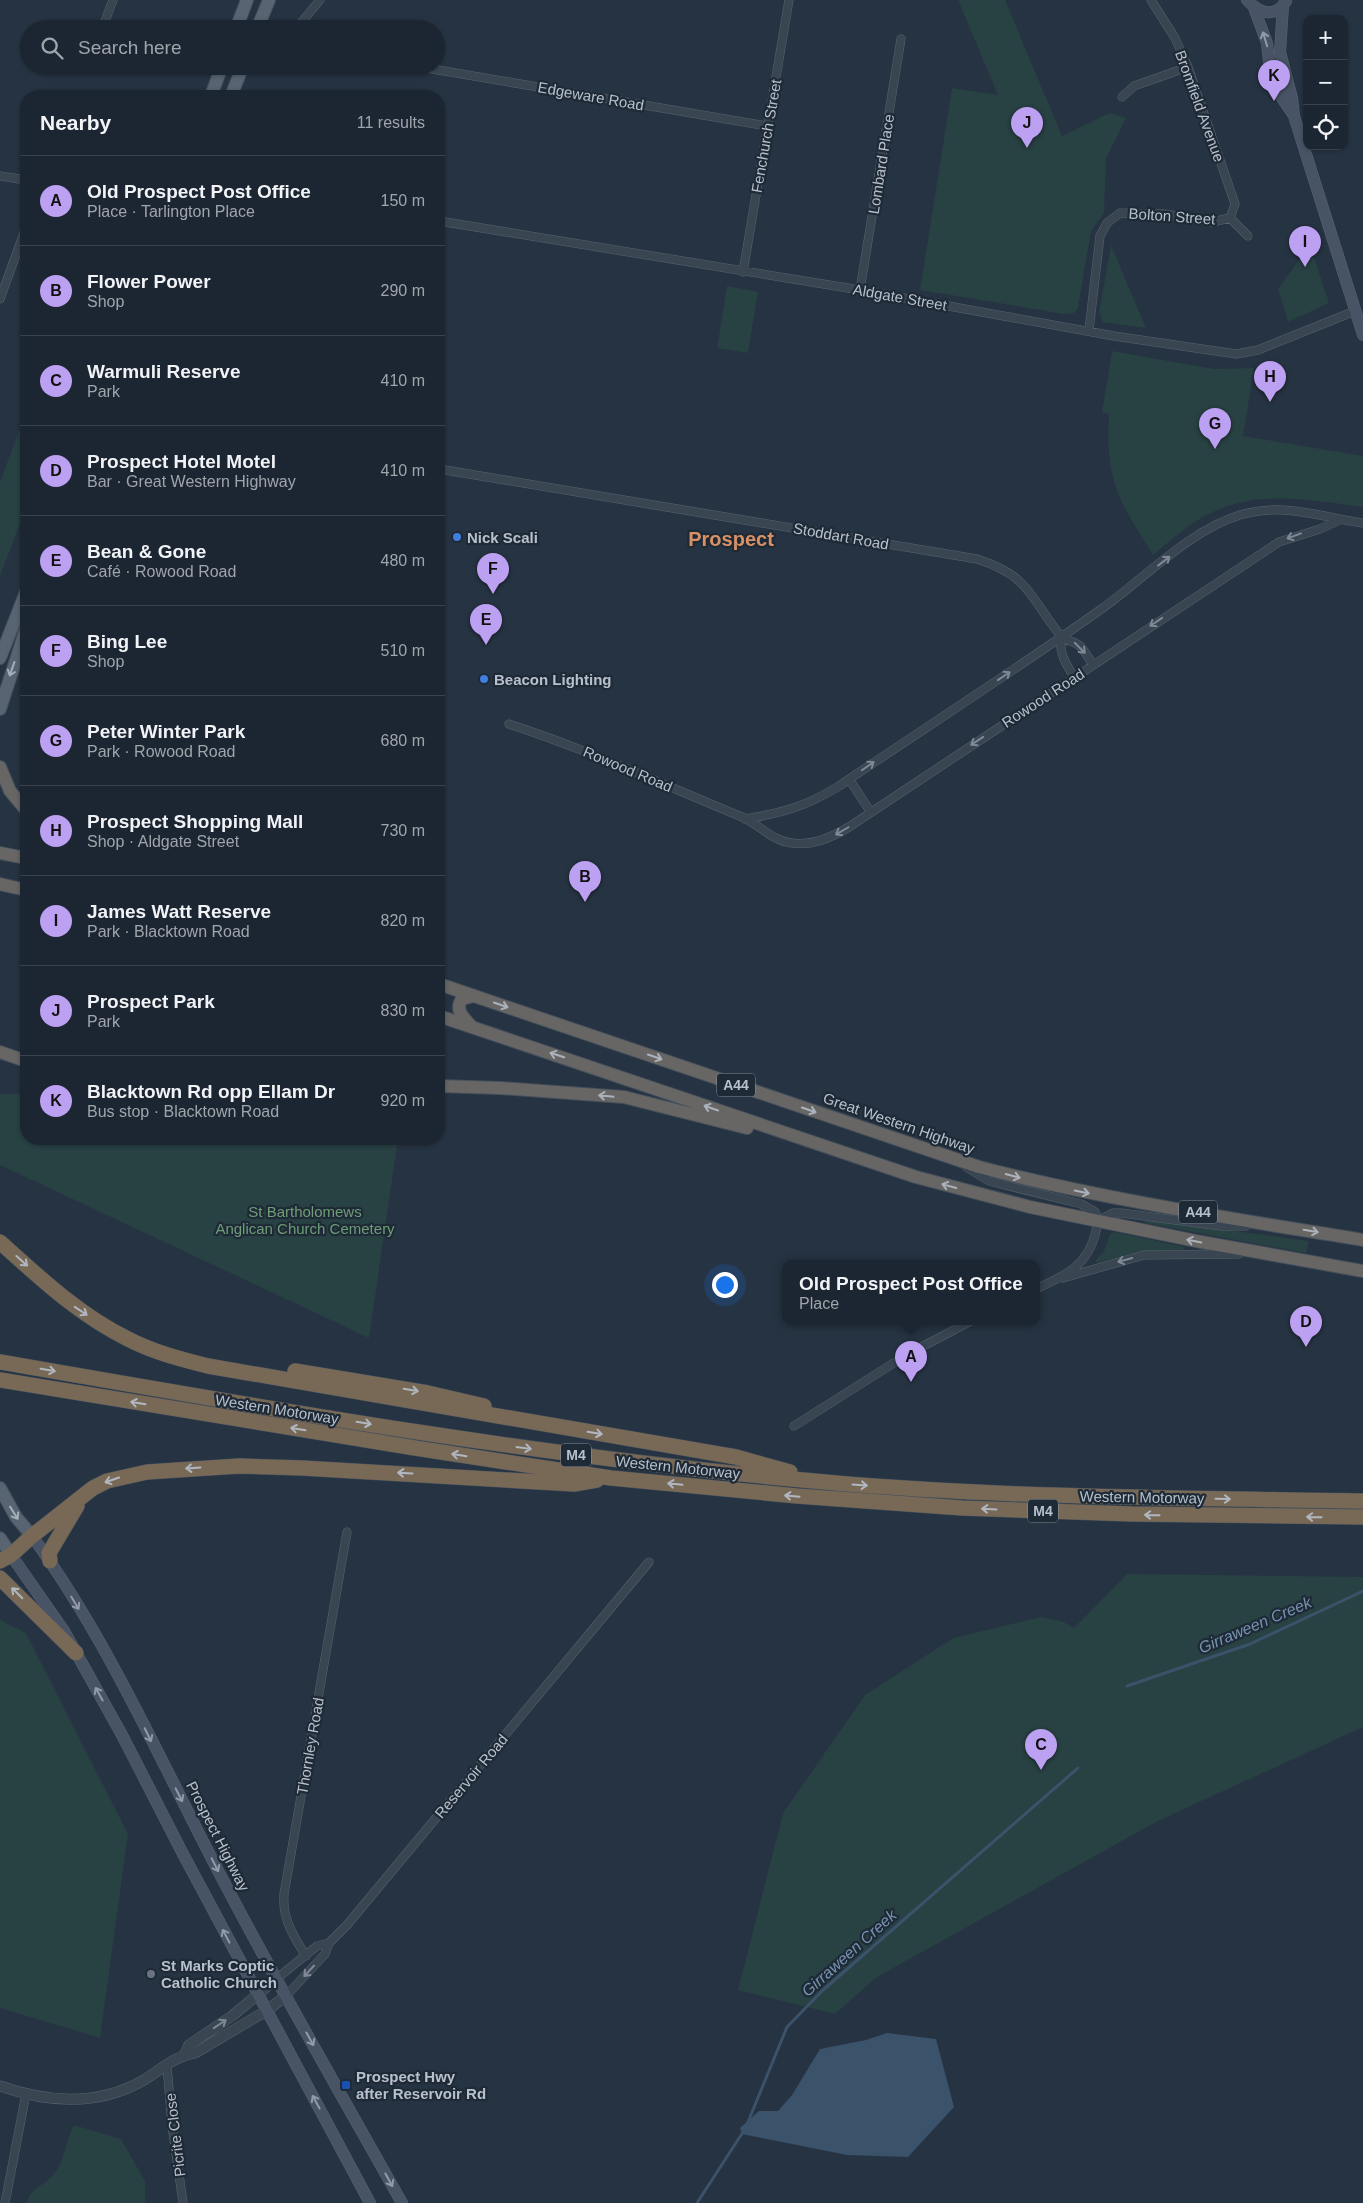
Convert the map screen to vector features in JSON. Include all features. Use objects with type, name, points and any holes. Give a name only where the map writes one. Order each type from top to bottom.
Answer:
[{"type":"highway","points":[[0,767],[10,791],[20,803]]},
{"type":"highway","points":[[0,853],[20,857]]},
{"type":"highway","points":[[0,884],[20,889]]},
{"type":"highway","name":"Great Western Highway","points":[[445,986],[953,1159],[1034,1182],[1363,1240]]},
{"type":"highway","points":[[472,1027],[460,1013],[458,1006],[462,998],[473,996]]},
{"type":"highway","name":"A44","points":[[445,1018],[916,1177],[962,1190],[1098,1221],[1363,1271]]},
{"type":"highway","points":[[0,1044],[20,1051]]},
{"type":"highway","points":[[0,1052],[20,1058]]},
{"type":"highway","points":[[445,1086],[500,1088],[624,1097],[823,1146]]},
{"type":"highway","points":[[0,1242],[77,1309],[151,1350],[208,1366],[736,1457],[829,1483]]},
{"type":"highway","name":"Western Motorway","points":[[0,1362],[542,1451],[718,1472],[829,1483],[1049,1495],[1363,1500]]},
{"type":"highway","name":"Western Motorway","points":[[0,1380],[611,1478],[797,1496],[962,1508],[1132,1514],[1363,1517]]},
{"type":"highway","points":[[5,1558],[100,1485],[124,1476],[193,1468],[239,1466],[392,1472],[574,1484],[611,1478]]},
{"type":"highway","points":[[50,1561],[49,1552],[82,1499]]},
{"type":"highway","points":[[0,1578],[76,1652]]},
{"type":"main road","points":[[239,20],[247,0]]},
{"type":"main road","points":[[261,20],[269,0]]},
{"type":"main road","points":[[1250,3],[1266,13],[1272,12],[1285,3]]},
{"type":"main road","points":[[1250,3],[1267,43],[1269,62],[1275,81],[1282,98],[1294,116]]},
{"type":"main road","points":[[1285,3],[1280,52],[1294,116],[1363,335]]},
{"type":"main road","points":[[212,90],[218,75]]},
{"type":"main road","points":[[233,90],[239,75]]},
{"type":"main road","points":[[0,658],[20,607]]},
{"type":"main road","points":[[0,709],[20,647]]},
{"type":"main road","name":"Prospect Highway","points":[[0,1488],[16,1517],[50,1561],[132,1702],[260,1952],[402,2203]]},
{"type":"main road","points":[[0,1538],[5,1558],[64,1631],[76,1652],[122,1735],[266,2011],[370,2203]]},
{"type":"street","points":[[105,20],[113,0]]},
{"type":"street","points":[[303,20],[320,0]]},
{"type":"street","name":"Fenchurch Street","points":[[744,272],[789,0]]},
{"type":"street","name":"Bromfield Avenue","points":[[1151,0],[1175,38],[1188,67],[1235,204],[1230,218]]},
{"type":"street","name":"Lombard Place","points":[[860,290],[901,39]]},
{"type":"street","points":[[1122,97],[1134,86],[1188,67]]},
{"type":"street","name":"Edgeware Road","points":[[445,71],[767,126]]},
{"type":"street","points":[[0,176],[20,179]]},
{"type":"street","name":"Bolton Street","points":[[1088,330],[1100,236],[1107,223],[1120,213],[1165,214],[1212,222],[1230,218]]},
{"type":"street","points":[[1230,218],[1248,236]]},
{"type":"street","name":"Aldgate Street","points":[[445,222],[1236,354],[1258,350],[1356,311]]},
{"type":"street","points":[[0,299],[20,244]]},
{"type":"street","name":"Stoddart Road","points":[[445,470],[977,559],[1009,572],[1022,582],[1034,595],[1061,638],[1081,647],[1093,665]]},
{"type":"street","points":[[745,818],[774,814],[808,804],[849,779],[1061,638],[1116,599],[1192,539],[1224,521],[1252,512],[1284,509],[1304,510],[1340,520],[1363,523]]},
{"type":"street","name":"Rowood Road","points":[[509,724],[562,741],[745,818],[778,840],[801,844],[823,840],[835,835],[1279,542],[1320,529],[1340,520]]},
{"type":"street","name":"Stoddart Road","points":[[1061,638],[1060,649],[1063,659],[1074,677]]},
{"type":"street","points":[[849,779],[870,811]]},
{"type":"street","points":[[953,1159],[989,1181],[1086,1206],[1095,1212],[1098,1221],[1093,1242],[1084,1260],[1056,1280]]},
{"type":"street","points":[[1098,1221],[1113,1213],[1121,1213],[1221,1226],[1283,1226]]},
{"type":"street","points":[[1040,1287],[1056,1280],[1144,1255],[1261,1253]]},
{"type":"street","points":[[794,1426],[908,1354],[963,1325]]},
{"type":"street","name":"Thornley Road","points":[[306,1956],[288,1925],[284,1914],[284,1894],[347,1532]]},
{"type":"street","name":"Reservoir Road","points":[[185,2054],[195,2053],[266,2011],[286,1996],[325,1954],[329,1943],[347,1924],[649,1562]]},
{"type":"street","name":"Reservoir Road","points":[[0,2086],[26,2094],[63,2100],[98,2098],[136,2085],[185,2054],[190,2045],[232,2016],[317,1946],[329,1943]]},
{"type":"street","name":"Picrite Close","points":[[167,2066],[172,2126],[184,2203]]},
{"type":"street","points":[[5,2203],[26,2094]]},
{"type":"green space","points":[[958,0],[1005,0],[1062,136],[1110,113],[1126,118],[1106,159],[1104,213],[1091,231],[1078,308],[1074,313],[1064,314],[920,290],[952,88],[998,95]]},
{"type":"green space","points":[[1111,245],[1146,328],[1103,322],[1099,313]]},
{"type":"green space","points":[[1310,245],[1329,303],[1288,322],[1278,289]]},
{"type":"green space","points":[[727,286],[758,292],[748,353],[717,348]]},
{"type":"green space","points":[[1112,351],[1214,369],[1254,368],[1243,436],[1363,456],[1363,507],[1285,498],[1246,501],[1228,506],[1201,518],[1153,555],[1131,520],[1112,474],[1108,437],[1109,414],[1102,412]]},
{"type":"green space","points":[[20,428],[20,524],[0,576],[0,482]]},
{"type":"green space","name":"St Bartholomews Anglican Church Cemetery","points":[[0,1094],[20,1094],[20,1145],[397,1145],[369,1338],[0,1165]]},
{"type":"green space","points":[[1146,1219],[1309,1241],[1306,1253],[1145,1223]]},
{"type":"green space","points":[[1114,1232],[1185,1247],[1184,1249],[1131,1254],[1097,1263],[1095,1261],[1104,1251],[1110,1234]]},
{"type":"green space","points":[[1127,1574],[1363,1577],[1363,1727],[1158,1821],[877,1977],[835,2014],[738,1990],[783,1813],[865,1695],[953,1638],[1041,1617],[1064,1622],[1074,1628]]},
{"type":"green space","points":[[0,1620],[26,1633],[128,1834],[100,2038],[0,2008]]},
{"type":"green space","points":[[74,2125],[121,2139],[145,2181],[145,2203],[27,2203],[31,2193],[57,2170]]},
{"type":"water","points":[[887,2033],[936,2039],[954,2107],[908,2157],[847,2155],[742,2134],[740,2128],[759,2111],[778,2111],[792,2095],[820,2049],[866,2040]]},
{"type":"waterway","name":"Girraween Creek","points":[[1127,1686],[1250,1644],[1363,1591]]},
{"type":"waterway","name":"Girraween Creek","points":[[748,2122],[787,2027],[822,1991],[1078,1768]]},
{"type":"waterway","name":"Girraween Creek","points":[[697,2203],[743,2132]]},
{"type":"place","name":"Blacktown Rd opp Ellam Dr","points":[[1274,101]]},
{"type":"place","name":"Prospect Park","points":[[1027,148]]},
{"type":"place","name":"James Watt Reserve","points":[[1305,267]]},
{"type":"place","name":"Prospect Shopping Mall","points":[[1270,402]]},
{"type":"place","name":"Peter Winter Park","points":[[1215,449]]},
{"type":"place","name":"Nick Scali","points":[[457,537]]},
{"type":"place","name":"Bing Lee","points":[[493,594]]},
{"type":"place","name":"Bean & Gone","points":[[486,645]]},
{"type":"place","name":"Beacon Lighting","points":[[484,679]]},
{"type":"place","name":"Flower Power","points":[[585,902]]},
{"type":"place","name":"Prospect Hotel Motel","points":[[1306,1347]]},
{"type":"place","name":"Old Prospect Post Office","points":[[911,1382]]},
{"type":"place","name":"Warmuli Reserve","points":[[1041,1770]]},
{"type":"place","name":"St Marks Coptic Catholic Church","points":[[151,1974]]},
{"type":"place","name":"Prospect Hwy after Reservoir Rd","points":[[346,2085]]},
{"type":"district","name":"Prospect","points":[[731,539]]}]
